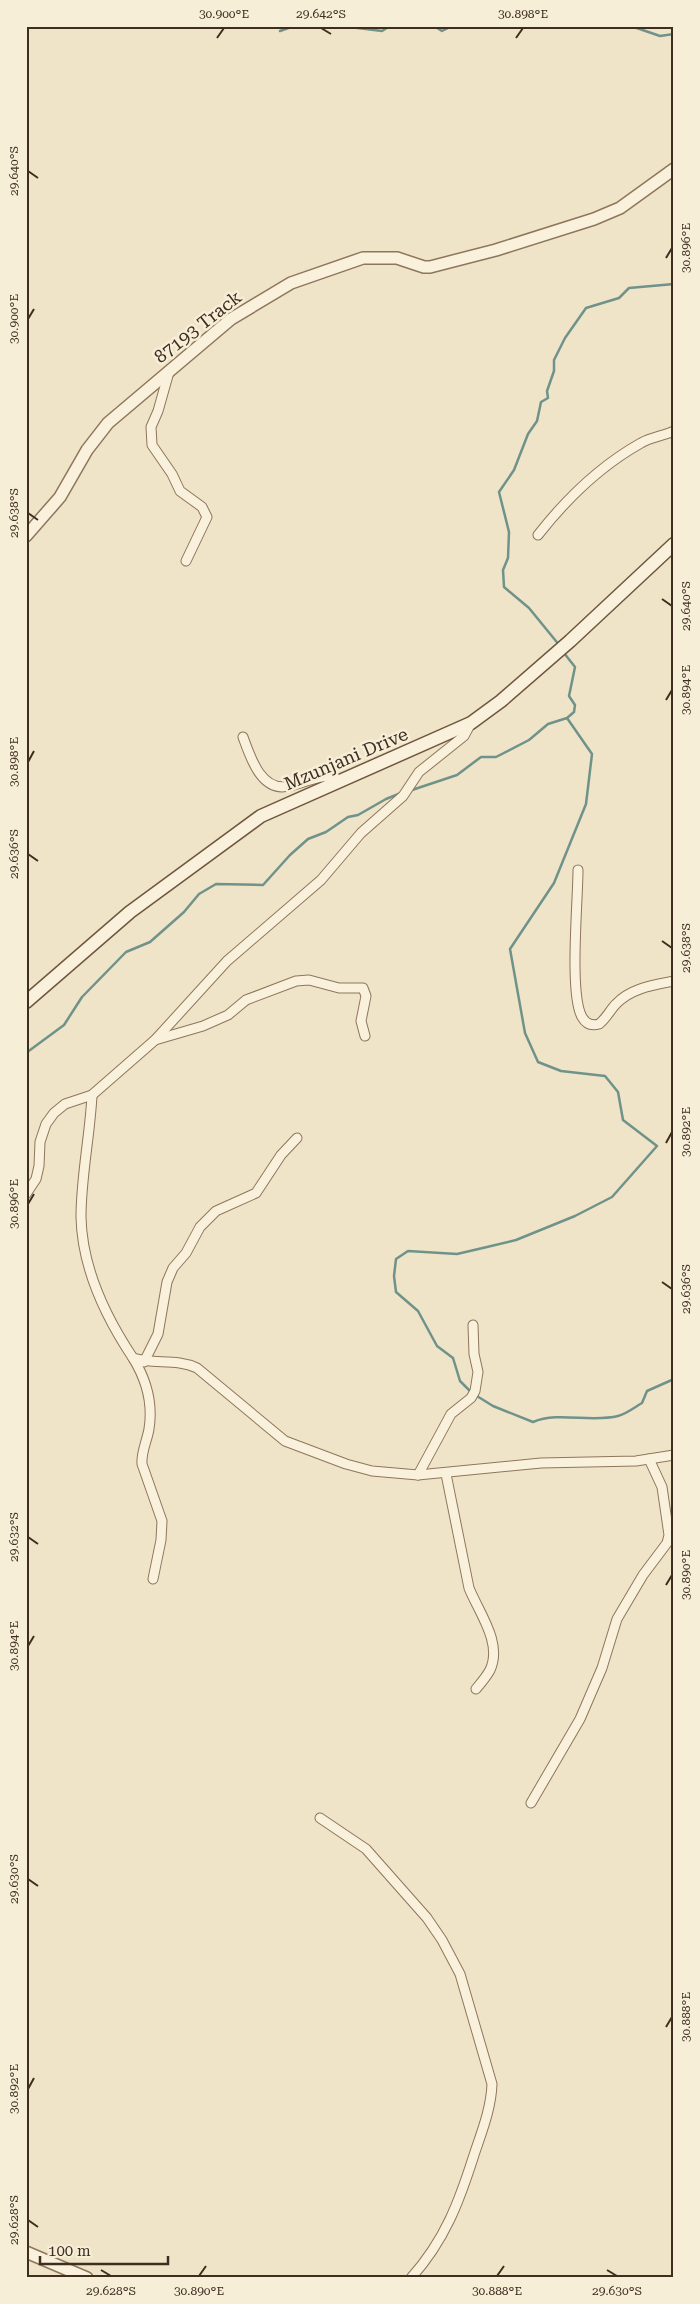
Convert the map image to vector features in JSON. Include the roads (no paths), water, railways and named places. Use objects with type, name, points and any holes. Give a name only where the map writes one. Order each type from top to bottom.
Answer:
[{"type":"main road","name":"Mzunjani Drive","points":[[26,1002],[130,912],[261,816],[471,723],[501,701],[550,657],[570,642],[674,544]]},
{"type":"street","name":"87193 Track","points":[[26,536],[60,497],[87,450],[108,423],[231,319],[291,283],[363,258],[389,256],[424,268],[496,250],[562,230],[620,208],[674,169]]},
{"type":"street","points":[[169,372],[158,411],[150,427],[152,445],[172,474],[180,490],[202,507],[208,517],[186,561]]},
{"type":"street","points":[[538,535],[566,500],[594,476],[643,442],[674,431]]},
{"type":"street","points":[[26,1194],[36,1179],[40,1166],[40,1142],[46,1124],[65,1104],[92,1095],[155,1040],[227,961],[321,880],[361,833],[405,792],[426,766],[464,736],[471,723]]},
{"type":"street","points":[[243,737],[256,770],[276,786],[288,786],[322,775],[334,776],[338,782]]},
{"type":"street","points":[[578,870],[576,982],[579,1010],[584,1021],[592,1025],[599,1024],[618,1002],[630,994],[657,984],[674,981]]},
{"type":"street","points":[[155,1040],[203,1026],[228,1015],[246,1000],[273,988],[309,980],[339,988],[363,988],[366,996],[361,1021],[366,1036]]},
{"type":"street","points":[[92,1095],[82,1198],[84,1244],[98,1296],[110,1323],[133,1358],[148,1388],[149,1428],[142,1464],[162,1521],[161,1540],[152,1579]]},
{"type":"street","points":[[144,1362],[158,1334],[167,1282],[173,1268],[186,1253],[200,1227],[216,1211],[256,1193],[281,1155],[296,1138]]},
{"type":"street","points":[[418,1475],[452,1414],[473,1394],[478,1372],[474,1354],[473,1326]]},
{"type":"street","points":[[133,1358],[144,1362],[169,1361],[197,1368],[273,1433],[299,1447],[372,1471],[418,1475],[446,1474],[522,1465],[649,1459],[674,1455]]},
{"type":"street","points":[[531,1803],[580,1720],[602,1668],[617,1619],[643,1575],[667,1543],[669,1535],[662,1487],[649,1459]]},
{"type":"street","points":[[446,1474],[469,1588],[475,1605],[486,1622],[491,1643],[491,1666],[476,1689]]},
{"type":"street","points":[[320,1818],[370,1854],[427,1918],[442,1940],[460,1974],[492,2084],[491,2102],[458,2206],[434,2248],[411,2278]]},
{"type":"street","points":[[26,2252],[87,2278]]},
{"type":"waterway","points":[[280,31],[294,26]]},
{"type":"waterway","points":[[341,26],[382,31],[390,26]]},
{"type":"waterway","points":[[434,26],[442,31],[452,26]]},
{"type":"waterway","points":[[482,26],[487,26]]},
{"type":"waterway","points":[[631,26],[660,36],[674,34]]},
{"type":"waterway","points":[[560,646],[529,608],[504,587],[503,570],[508,558],[509,532],[499,492],[514,470],[528,434],[537,421],[541,402],[548,398],[547,391],[554,371],[554,360],[565,338],[586,308],[619,298],[629,288],[674,284]]},
{"type":"waterway","points":[[409,791],[457,775],[481,757],[496,757],[529,740],[548,724],[567,718],[574,712],[575,705],[569,696],[575,667],[564,653]]},
{"type":"waterway","points":[[567,718],[592,754],[586,804],[554,883],[510,949],[525,1033],[538,1062],[561,1071],[605,1076],[618,1092],[623,1120],[657,1146],[612,1197],[575,1216],[516,1240],[457,1254],[408,1251],[396,1259],[394,1276],[396,1292],[418,1311],[437,1346],[453,1358],[460,1381],[472,1393],[493,1406],[533,1422],[553,1417],[607,1418],[618,1416],[642,1403],[647,1391],[674,1379]]},
{"type":"waterway","points":[[26,1053],[64,1025],[82,997],[126,952],[150,942],[184,912],[199,894],[216,884],[263,885],[290,855],[308,839],[326,832],[348,817],[358,815],[401,793]]}]
